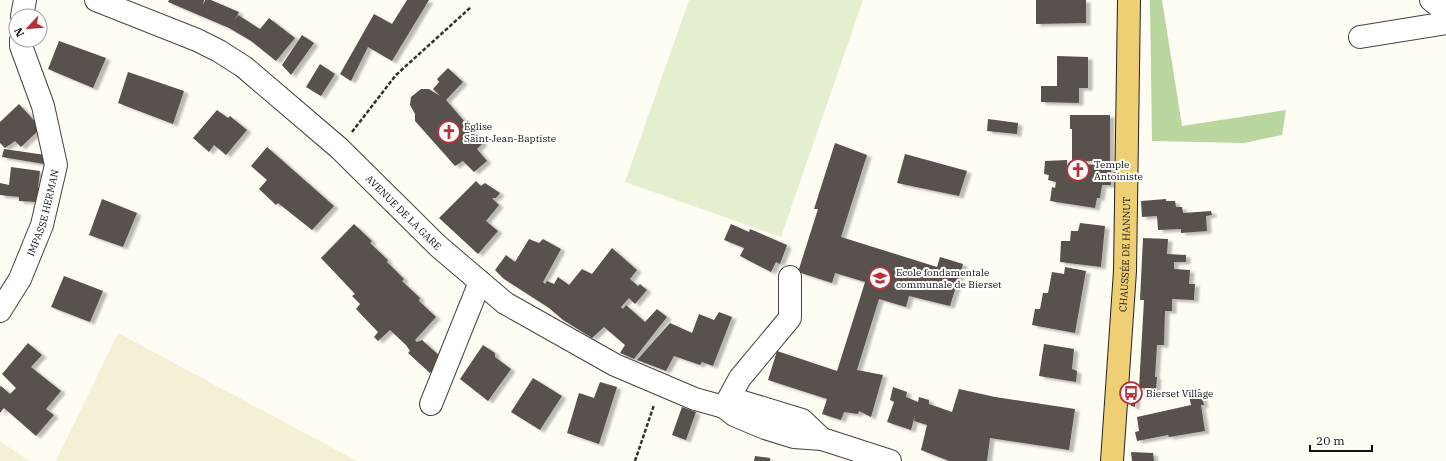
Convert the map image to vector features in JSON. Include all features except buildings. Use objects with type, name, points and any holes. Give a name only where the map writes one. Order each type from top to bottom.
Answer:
[{"type":"main road","name":"CHAUSSÉE DE HANNUT","points":[[1112,461],[1125,271],[1129,0]]},
{"type":"street","name":"AVENUE DE LA GARE","points":[[96,0],[117,4],[219,50],[260,79],[339,148],[438,246],[505,303],[615,365],[695,399],[724,407],[734,415],[765,428],[794,437],[822,439],[890,461]]},
{"type":"street","points":[[1431,0],[1446,12]]},
{"type":"street","points":[[1360,37],[1446,24]]},
{"type":"street","name":"IMPASSE HERMAN","points":[[0,311],[20,279],[42,225],[56,165],[43,106],[22,48]]},
{"type":"street","points":[[724,407],[740,378],[790,318],[790,277]]},
{"type":"street","points":[[432,404],[480,282]]},
{"type":"path","points":[[339,148],[396,75],[471,7]]},
{"type":"path","points":[[635,461],[662,385]]},
{"type":"shaded area","points":[[118,333],[357,461],[56,461]]},
{"type":"shaded area","points":[[0,441],[29,461],[0,461]]},
{"type":"green space","points":[[689,0],[863,0],[781,237],[625,182]]},
{"type":"green space","points":[[1150,0],[1162,0],[1182,126],[1286,110],[1282,135],[1244,143],[1152,141]]},
{"type":"place","name":"Église Saint-Jean-Baptiste","points":[[449,132]]},
{"type":"place","name":"Temple Antoiniste","points":[[1078,170]]},
{"type":"place","name":"Ecole fondamentale communale de Bierset","points":[[880,278]]},
{"type":"place","name":"Bierset Village","points":[[1131,393]]}]
